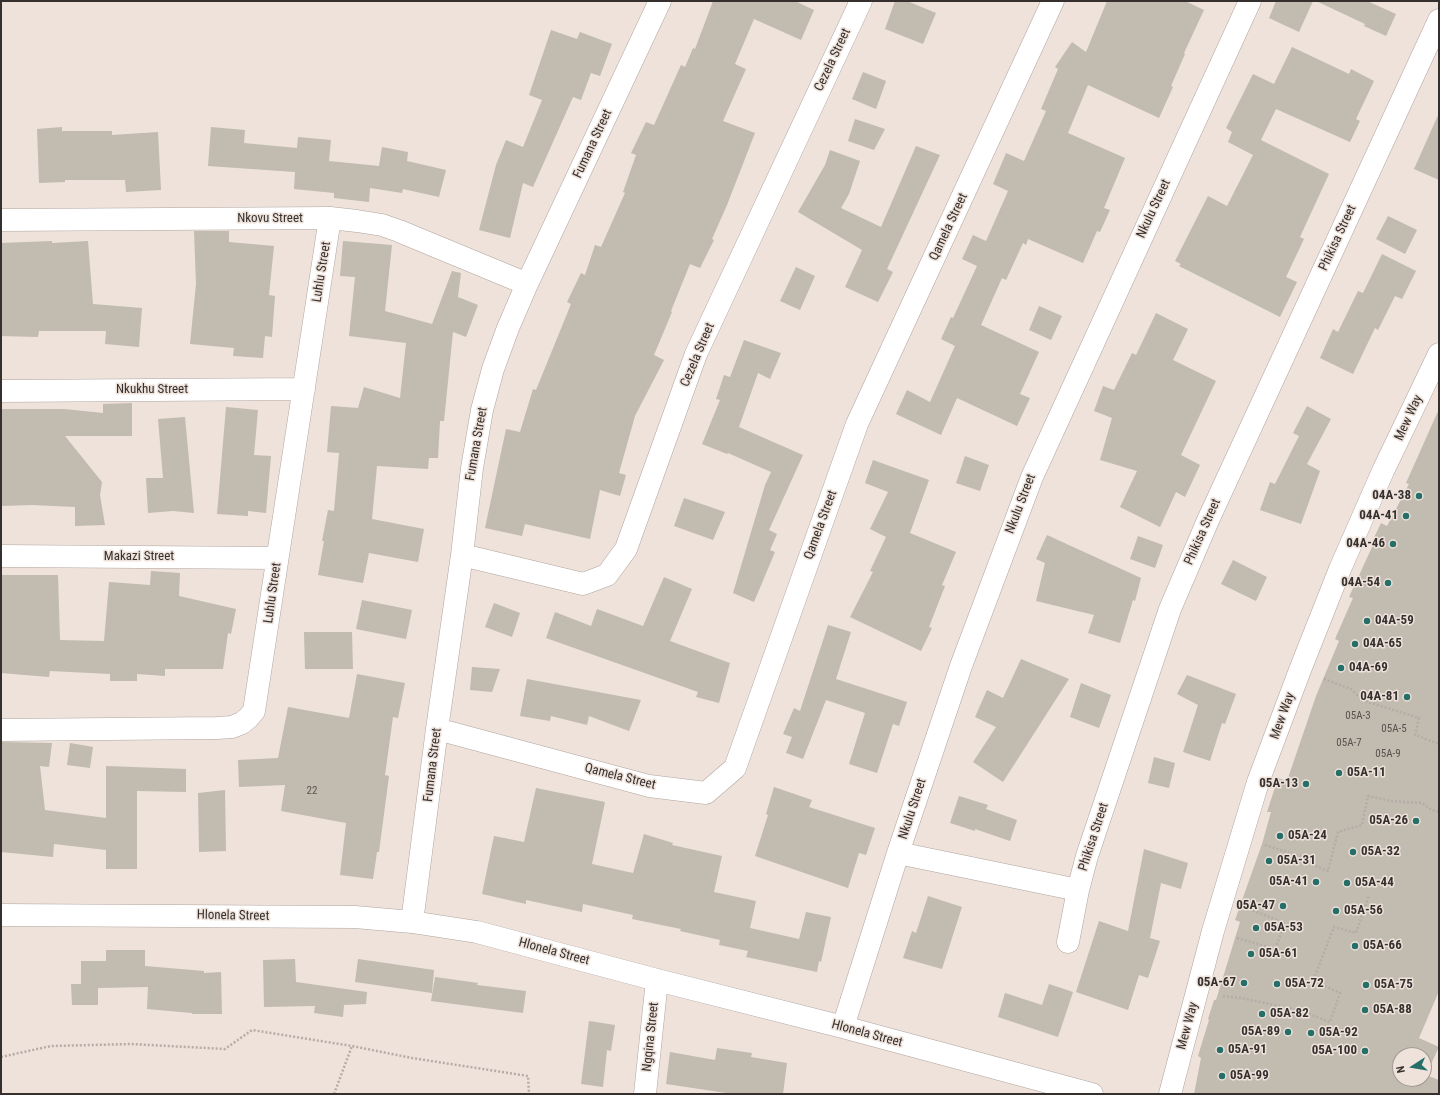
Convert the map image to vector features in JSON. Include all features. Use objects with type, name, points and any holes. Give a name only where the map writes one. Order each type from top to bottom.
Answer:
[{"type":"street","name":"Fumana Street","points":[[412,922],[437,729],[462,555],[472,468],[482,410],[493,369],[508,328],[527,284],[660,1]]},
{"type":"street","name":"Cezela Street","points":[[462,555],[583,584],[607,575],[626,549],[696,354],[861,1]]},
{"type":"street","name":"Qamela Street","points":[[437,729],[649,786],[706,792],[735,768],[857,424],[1053,1]]},
{"type":"street","name":"Nkulu Street","points":[[843,1027],[898,853],[961,666],[1032,477],[1250,1]]},
{"type":"street","name":"Phikisa Street","points":[[1068,942],[1078,890],[1092,841],[1170,609],[1216,503],[1439,20]]},
{"type":"street","name":"Nkovu Street","points":[[1,220],[330,218],[382,224],[527,284]]},
{"type":"street","name":"Luhlu Street","points":[[1,730],[199,729],[232,727],[242,723],[254,711],[330,218]]},
{"type":"street","name":"Mew Way","points":[[1170,1094],[1213,931],[1258,782],[1340,569],[1439,354]]},
{"type":"street","name":"Nkukhu Street","points":[[1,391],[304,389]]},
{"type":"street","name":"Makazi Street","points":[[1,556],[278,558]]},
{"type":"street","points":[[898,853],[1078,890]]},
{"type":"street","name":"Hlonela Street","points":[[1,915],[355,917],[412,922],[477,932],[657,980],[843,1027],[1092,1094]]},
{"type":"street","name":"Ngqina Street","points":[[645,1094],[657,980]]},
{"type":"path","points":[[1300,670],[1352,689],[1362,700],[1419,718],[1415,735],[1439,744]]},
{"type":"path","points":[[1242,837],[1310,859],[1314,865],[1328,871],[1338,832],[1362,825],[1368,796],[1391,801],[1422,803],[1432,810],[1439,812]]},
{"type":"path","points":[[1197,993],[1241,998],[1298,1010],[1330,1022],[1340,993],[1313,981],[1334,927],[1356,933],[1369,895]]},
{"type":"path","points":[[1213,931],[1275,949],[1285,923],[1223,899]]},
{"type":"path","points":[[1,1057],[51,1046],[131,1044],[226,1049],[252,1030],[352,1046],[412,1058],[528,1076],[529,1094]]},
{"type":"path","points":[[334,1094],[352,1046]]},
{"type":"building","points":[[713,1],[795,1],[814,10],[801,40],[754,19],[735,64],[746,69],[723,121],[755,133],[712,239],[714,240],[700,268],[690,264],[654,355],[664,360],[635,416],[619,473],[626,475],[620,496],[600,490],[590,539],[525,524],[522,536],[485,528],[506,429],[520,432],[533,389],[536,390],[571,304],[567,302],[581,273],[585,275],[595,245],[601,247],[625,193],[623,192],[636,155],[631,153],[646,122],[654,125],[681,65],[685,67],[693,48],[695,49]]},
{"type":"building","points":[[895,1],[907,1],[936,13],[923,44],[885,29]]},
{"type":"building","points":[[1107,1],[1185,1],[1204,10],[1184,53],[1185,54],[1171,86],[1173,87],[1159,118],[1088,85],[1068,133],[1125,158],[1104,208],[1110,210],[1100,232],[1097,231],[1083,263],[1028,239],[1026,245],[1023,243],[1006,280],[1002,278],[981,325],[1039,352],[1020,394],[1030,398],[1017,426],[957,398],[941,435],[896,414],[907,390],[930,402],[955,346],[941,339],[951,317],[953,318],[977,266],[962,259],[973,235],[986,241],[1008,191],[993,184],[1006,153],[1024,161],[1046,111],[1041,109],[1058,69],[1055,67],[1072,42],[1086,52]]},
{"type":"building","points":[[1276,1],[1313,1],[1299,32],[1269,18]]},
{"type":"building","points":[[1316,1],[1367,1],[1396,14],[1386,36],[1364,26],[1365,24]]},
{"type":"building","points":[[551,30],[577,39],[580,32],[612,44],[600,76],[591,73],[581,100],[573,97],[533,187],[523,183],[510,238],[479,230],[496,165],[506,140],[523,147],[542,100],[529,95]]},
{"type":"building","points":[[1292,47],[1349,74],[1351,69],[1374,81],[1356,119],[1360,121],[1350,142],[1276,109],[1261,140],[1329,174],[1300,237],[1304,239],[1286,277],[1297,282],[1280,317],[1179,266],[1181,264],[1175,261],[1208,196],[1227,206],[1253,155],[1228,142],[1232,132],[1226,128],[1253,74],[1274,84]]},
{"type":"building","points":[[863,72],[886,81],[876,109],[852,99]]},
{"type":"building","points":[[1439,113],[1439,180],[1414,169]]},
{"type":"building","points":[[855,119],[885,129],[874,150],[848,141]]},
{"type":"building","points":[[62,127],[62,131],[112,131],[112,135],[158,132],[161,190],[126,192],[125,180],[65,180],[65,182],[39,183],[37,129]]},
{"type":"building","points":[[211,127],[245,130],[244,143],[297,148],[298,137],[331,140],[329,161],[379,166],[382,147],[408,152],[407,161],[446,170],[439,197],[403,189],[402,193],[370,188],[369,202],[334,198],[334,193],[294,189],[295,172],[208,166]]},
{"type":"building","points":[[916,146],[940,155],[887,269],[893,272],[878,302],[845,287],[862,250],[798,212],[825,165],[830,150],[860,161],[849,194],[841,208],[881,227]]},
{"type":"building","points":[[1388,216],[1417,230],[1405,254],[1376,239]]},
{"type":"building","points":[[194,231],[229,231],[229,242],[274,246],[269,295],[275,296],[272,337],[265,336],[263,358],[233,356],[234,348],[190,344],[196,284]]},
{"type":"building","points":[[52,241],[52,243],[88,241],[93,304],[142,308],[139,347],[105,344],[106,331],[39,331],[38,337],[1,336],[1,243]]},
{"type":"building","points":[[343,241],[392,245],[385,311],[432,324],[452,271],[461,273],[458,297],[478,305],[466,337],[453,332],[444,421],[440,421],[438,458],[429,458],[428,469],[377,466],[372,519],[424,529],[418,562],[369,553],[363,583],[318,575],[324,541],[322,541],[328,510],[334,511],[339,453],[327,452],[331,406],[358,408],[364,387],[400,398],[406,343],[349,336],[355,277],[340,276]]},
{"type":"building","points":[[1382,254],[1416,271],[1402,299],[1395,296],[1378,330],[1375,328],[1353,374],[1320,358],[1333,329],[1338,332],[1358,291],[1363,293]]},
{"type":"building","points":[[796,267],[815,276],[800,310],[780,301]]},
{"type":"building","points":[[1039,306],[1062,316],[1051,340],[1029,330]]},
{"type":"building","points":[[1156,313],[1188,329],[1173,360],[1216,381],[1181,455],[1200,465],[1185,497],[1176,492],[1160,527],[1120,507],[1137,471],[1100,460],[1112,418],[1094,411],[1103,386],[1114,390],[1132,353],[1136,355]]},
{"type":"building","points":[[744,340],[781,353],[770,379],[758,373],[739,427],[803,455],[769,530],[777,534],[770,550],[775,552],[754,602],[733,593],[765,485],[771,472],[728,453],[727,454],[702,444],[720,400],[716,399],[724,375],[730,377]]},
{"type":"building","points":[[132,403],[132,436],[65,436],[102,482],[100,495],[105,525],[75,526],[75,507],[32,505],[1,506],[1,409],[64,409],[103,413],[103,404]]},
{"type":"building","points":[[1307,406],[1331,419],[1307,464],[1320,471],[1301,524],[1260,510],[1270,482],[1275,484],[1299,436],[1293,433]]},
{"type":"building","points":[[226,407],[258,410],[254,455],[271,456],[266,513],[248,511],[248,516],[217,514]]},
{"type":"building","points":[[1439,409],[1439,991],[1419,1038],[1439,1047],[1432,1062],[1432,1047],[1392,1047],[1392,1087],[1432,1087],[1432,1077],[1439,1080],[1439,1094],[1194,1094],[1201,1058],[1198,1056],[1209,1020],[1208,1019],[1214,1000],[1216,1000],[1240,922],[1235,920],[1262,844],[1271,812],[1267,812],[1278,778],[1287,781],[1316,696],[1339,641],[1335,639],[1353,598],[1349,597],[1373,545],[1371,544],[1381,523],[1387,526],[1409,484],[1406,483]]},
{"type":"building","points":[[185,417],[194,513],[173,511],[148,513],[146,478],[163,478],[158,419]]},
{"type":"building","points":[[965,456],[989,465],[980,491],[956,483]]},
{"type":"building","points":[[873,460],[929,480],[910,533],[956,552],[942,585],[945,586],[929,627],[932,628],[921,651],[850,617],[873,572],[870,571],[886,537],[870,529],[888,492],[865,483]]},
{"type":"building","points":[[684,498],[725,512],[713,540],[674,526]]},
{"type":"building","points":[[1047,535],[1141,578],[1135,601],[1133,600],[1120,643],[1088,633],[1094,615],[1036,601],[1045,563],[1036,559]]},
{"type":"building","points":[[1138,536],[1163,545],[1155,568],[1130,559]]},
{"type":"building","points":[[1233,560],[1267,577],[1256,601],[1221,584]]},
{"type":"building","points":[[151,571],[180,573],[179,596],[236,609],[231,634],[228,633],[223,669],[165,669],[165,676],[137,674],[137,681],[110,681],[110,674],[50,671],[49,677],[1,673],[1,575],[58,575],[60,640],[104,641],[109,582],[150,585]]},
{"type":"building","points":[[664,577],[692,589],[670,641],[730,663],[719,703],[696,697],[698,692],[546,638],[555,612],[591,626],[597,609],[643,626]]},
{"type":"building","points":[[362,600],[412,610],[406,639],[356,629]]},
{"type":"building","points":[[494,603],[520,613],[512,637],[485,627]]},
{"type":"building","points":[[828,625],[851,632],[836,679],[907,702],[899,726],[893,724],[877,773],[849,764],[865,713],[826,700],[803,759],[786,753],[792,737],[783,734],[794,708],[800,711]]},
{"type":"building","points":[[304,632],[352,632],[353,669],[305,669]]},
{"type":"building","points":[[1021,659],[1069,679],[1003,782],[973,762],[996,727],[975,717],[987,690],[1003,698]]},
{"type":"building","points":[[472,667],[500,669],[492,692],[470,690]]},
{"type":"building","points":[[357,674],[405,683],[398,718],[393,717],[385,775],[389,776],[379,852],[377,852],[373,879],[340,875],[346,823],[281,811],[285,785],[239,787],[238,760],[278,758],[288,707],[349,718]]},
{"type":"building","points":[[1187,675],[1236,694],[1225,724],[1222,723],[1210,761],[1183,752],[1198,705],[1177,694]]},
{"type":"building","points":[[527,679],[641,700],[629,731],[589,716],[587,725],[551,716],[550,721],[520,716]]},
{"type":"building","points":[[1081,683],[1111,695],[1099,728],[1070,717]]},
{"type":"building","points":[[1,742],[52,743],[49,767],[40,766],[45,810],[106,818],[106,766],[186,769],[186,792],[137,791],[137,869],[106,869],[106,850],[54,844],[53,857],[1,852]]},
{"type":"building","points":[[70,743],[93,747],[90,768],[67,765]]},
{"type":"building","points":[[1154,757],[1175,763],[1169,788],[1148,783]]},
{"type":"building","points":[[774,787],[812,800],[809,807],[875,828],[866,855],[859,853],[848,888],[755,856],[768,815],[766,814]]},
{"type":"building","points":[[536,788],[605,802],[592,864],[633,873],[644,834],[673,843],[672,845],[722,856],[714,892],[756,901],[750,928],[799,939],[806,912],[831,917],[821,962],[819,961],[817,972],[746,957],[748,951],[719,945],[720,940],[680,931],[681,929],[632,919],[633,915],[583,904],[582,912],[526,900],[526,904],[482,894],[494,836],[524,842]]},
{"type":"building","points":[[225,790],[226,851],[199,852],[198,793]]},
{"type":"building","points":[[959,796],[988,805],[986,809],[1017,820],[1010,841],[975,829],[975,831],[950,823]]},
{"type":"building","points":[[1144,849],[1188,863],[1181,889],[1161,883],[1150,938],[1160,941],[1148,978],[1139,975],[1128,1010],[1076,992],[1099,921],[1128,931]]},
{"type":"building","points":[[928,896],[962,907],[942,969],[903,958],[912,931],[916,933]]},
{"type":"building","points":[[106,950],[145,950],[145,966],[204,971],[204,973],[221,972],[222,1014],[192,1014],[147,1009],[148,987],[98,988],[98,1005],[72,1005],[71,984],[81,984],[81,961],[106,961]]},
{"type":"building","points":[[295,959],[296,982],[367,992],[366,1004],[344,1005],[343,1017],[314,1013],[315,1006],[264,1007],[263,960]]},
{"type":"building","points":[[358,959],[434,970],[432,993],[355,982]]},
{"type":"building","points":[[435,977],[478,983],[477,985],[526,991],[523,1013],[431,1001]]},
{"type":"building","points":[[1049,984],[1073,992],[1058,1037],[998,1017],[1005,993],[1042,1005]]},
{"type":"building","points":[[589,1021],[615,1025],[611,1051],[607,1050],[603,1087],[581,1084]]},
{"type":"building","points":[[717,1048],[752,1053],[751,1057],[787,1063],[783,1094],[733,1094],[666,1084],[670,1052],[715,1060]]},
{"type":"place","name":"04A-38","points":[[1419,496]]},
{"type":"place","name":"04A-41","points":[[1406,516]]},
{"type":"place","name":"04A-46","points":[[1393,544]]},
{"type":"place","name":"04A-54","points":[[1388,583]]},
{"type":"place","name":"04A-59","points":[[1367,621]]},
{"type":"place","name":"04A-65","points":[[1355,644]]},
{"type":"place","name":"04A-69","points":[[1341,668]]},
{"type":"place","name":"04A-81","points":[[1407,697]]},
{"type":"place","name":"05A-11","points":[[1339,773]]},
{"type":"place","name":"05A-13","points":[[1306,784]]},
{"type":"place","name":"05A-26","points":[[1416,821]]},
{"type":"place","name":"05A-24","points":[[1280,836]]},
{"type":"place","name":"05A-32","points":[[1353,852]]},
{"type":"place","name":"05A-31","points":[[1269,861]]},
{"type":"place","name":"05A-41","points":[[1316,882]]},
{"type":"place","name":"05A-44","points":[[1347,883]]},
{"type":"place","name":"05A-47","points":[[1283,906]]},
{"type":"place","name":"05A-56","points":[[1336,911]]},
{"type":"place","name":"05A-53","points":[[1256,928]]},
{"type":"place","name":"05A-66","points":[[1355,946]]},
{"type":"place","name":"05A-61","points":[[1251,954]]},
{"type":"place","name":"05A-67","points":[[1244,983]]},
{"type":"place","name":"05A-72","points":[[1277,984]]},
{"type":"place","name":"05A-75","points":[[1366,985]]},
{"type":"place","name":"05A-88","points":[[1365,1010]]},
{"type":"place","name":"05A-82","points":[[1262,1014]]},
{"type":"place","name":"05A-89","points":[[1288,1032]]},
{"type":"place","name":"05A-92","points":[[1311,1033]]},
{"type":"place","name":"05A-91","points":[[1220,1050]]},
{"type":"place","name":"05A-100","points":[[1365,1051]]},
{"type":"place","name":"05A-99","points":[[1222,1076]]}]
